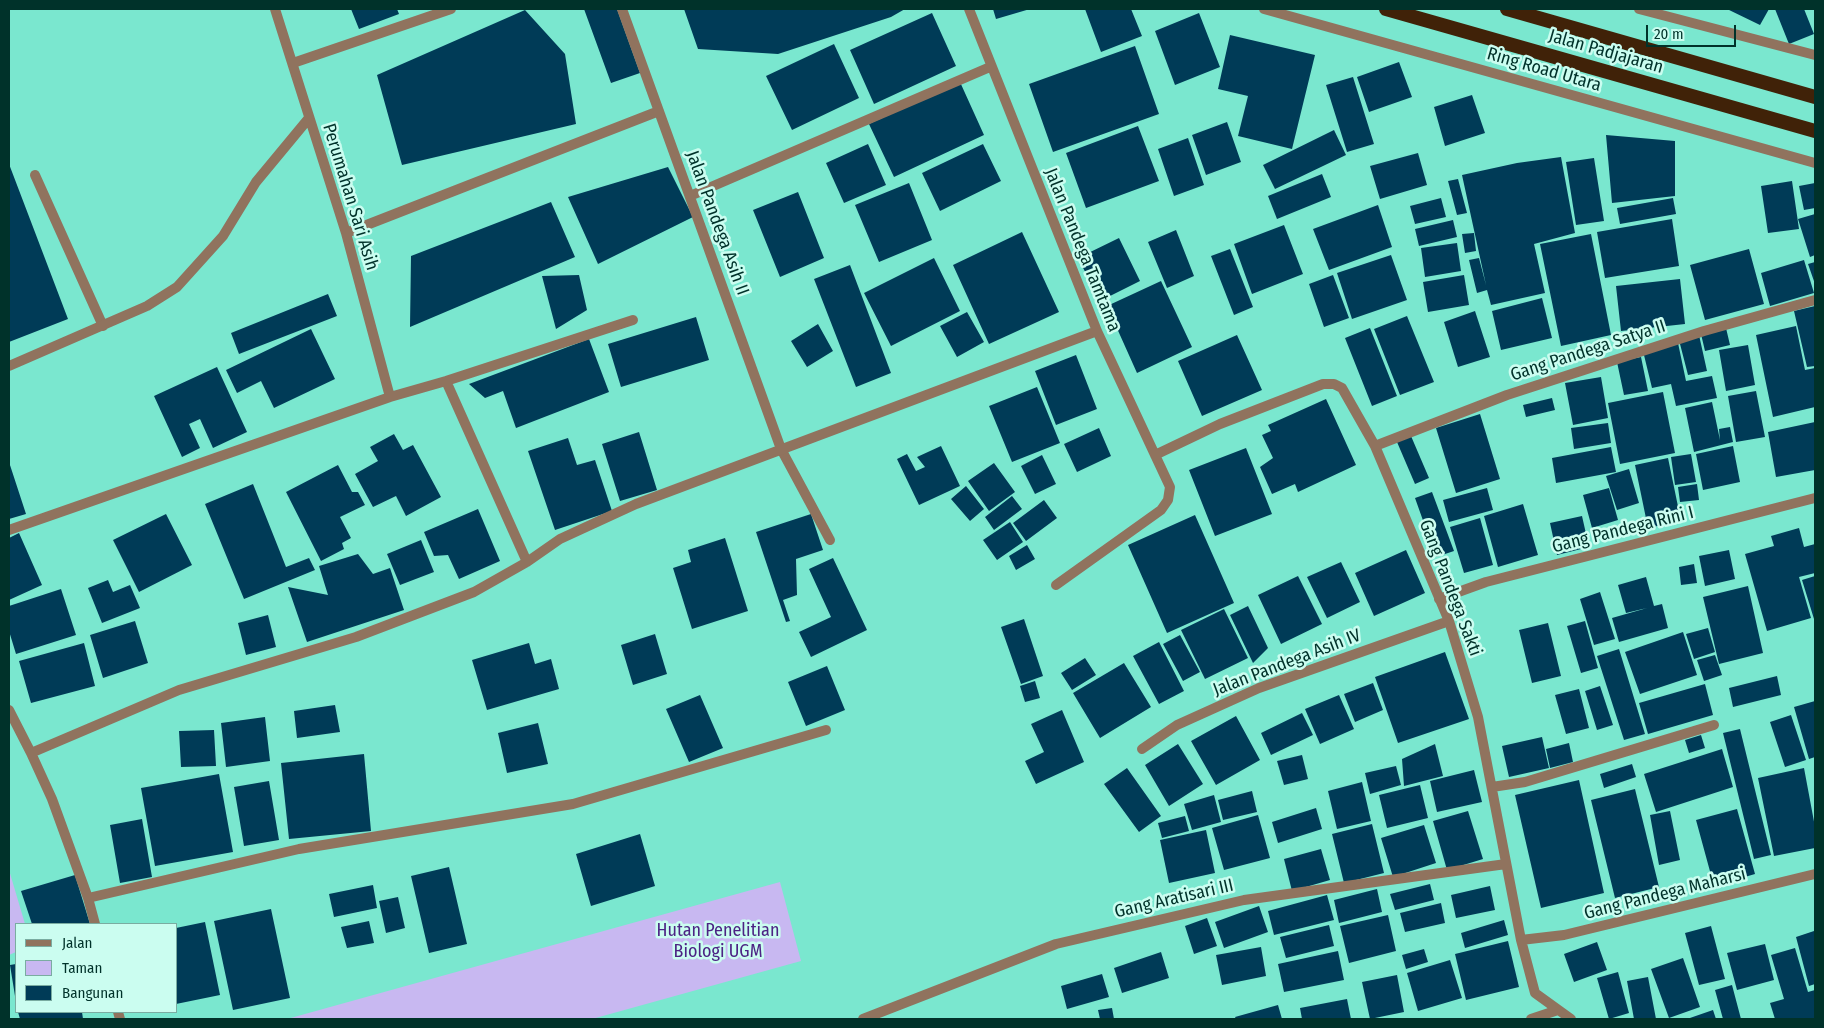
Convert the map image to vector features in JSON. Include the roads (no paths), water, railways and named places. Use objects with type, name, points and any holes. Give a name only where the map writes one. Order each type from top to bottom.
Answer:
[{"type":"highway","name":"Jalan Padjajaran","points":[[1386,9],[1815,131]]},
{"type":"highway","name":"Jalan Padjajaran","points":[[1507,9],[1815,97]]},
{"type":"street","name":"Perumahan Sari Asih","points":[[275,9],[346,233],[390,397]]},
{"type":"street","points":[[293,63],[451,9]]},
{"type":"street","name":"Jalan Pandega Asih II","points":[[622,9],[781,449],[830,540]]},
{"type":"street","name":"Jalan Pandega Tamtama","points":[[968,9],[1097,331],[1170,487],[1168,500],[1161,510],[1056,585]]},
{"type":"street","name":"Ring Road Utara","points":[[1264,9],[1815,163]]},
{"type":"street","points":[[1639,9],[1815,55]]},
{"type":"street","points":[[690,196],[990,67]]},
{"type":"street","points":[[346,233],[659,111]]},
{"type":"street","points":[[9,366],[147,306],[177,287],[223,236],[256,182],[309,118]]},
{"type":"street","points":[[35,175],[103,326]]},
{"type":"street","name":"Gang Pandega Satya II","points":[[1375,446],[1507,395],[1704,331],[1815,300]]},
{"type":"street","points":[[9,530],[390,397],[446,381],[633,320]]},
{"type":"street","points":[[31,753],[179,690],[356,637],[474,592],[527,562],[560,540],[636,504],[1097,331]]},
{"type":"street","points":[[446,381],[527,562]]},
{"type":"street","name":"Gang Pandega Sakti","points":[[1156,455],[1196,435],[1323,384],[1334,384],[1342,388],[1375,446],[1449,621],[1478,717],[1521,940],[1535,993],[1571,1019]]},
{"type":"street","name":"Gang Pandega Rini I","points":[[1439,599],[1486,582],[1815,498]]},
{"type":"street","name":"Jalan Pandega Asih IV","points":[[1142,749],[1177,724],[1259,688],[1449,621]]},
{"type":"street","points":[[9,710],[31,753],[69,843],[95,923]]},
{"type":"street","points":[[1492,787],[1525,782],[1714,725]]},
{"type":"street","points":[[88,898],[300,849],[573,804],[826,730]]},
{"type":"street","name":"Gang Aratisari III","points":[[864,1019],[1056,944],[1244,900],[1506,864]]},
{"type":"street","name":"Gang Pandega Maharsi","points":[[1521,940],[1564,935],[1815,874]]},
{"type":"street","points":[[1531,1019],[1558,1010]]},
{"type":"park label","name":"Hutan Penelitian Biologi UGM","points":[[718,941]]}]
